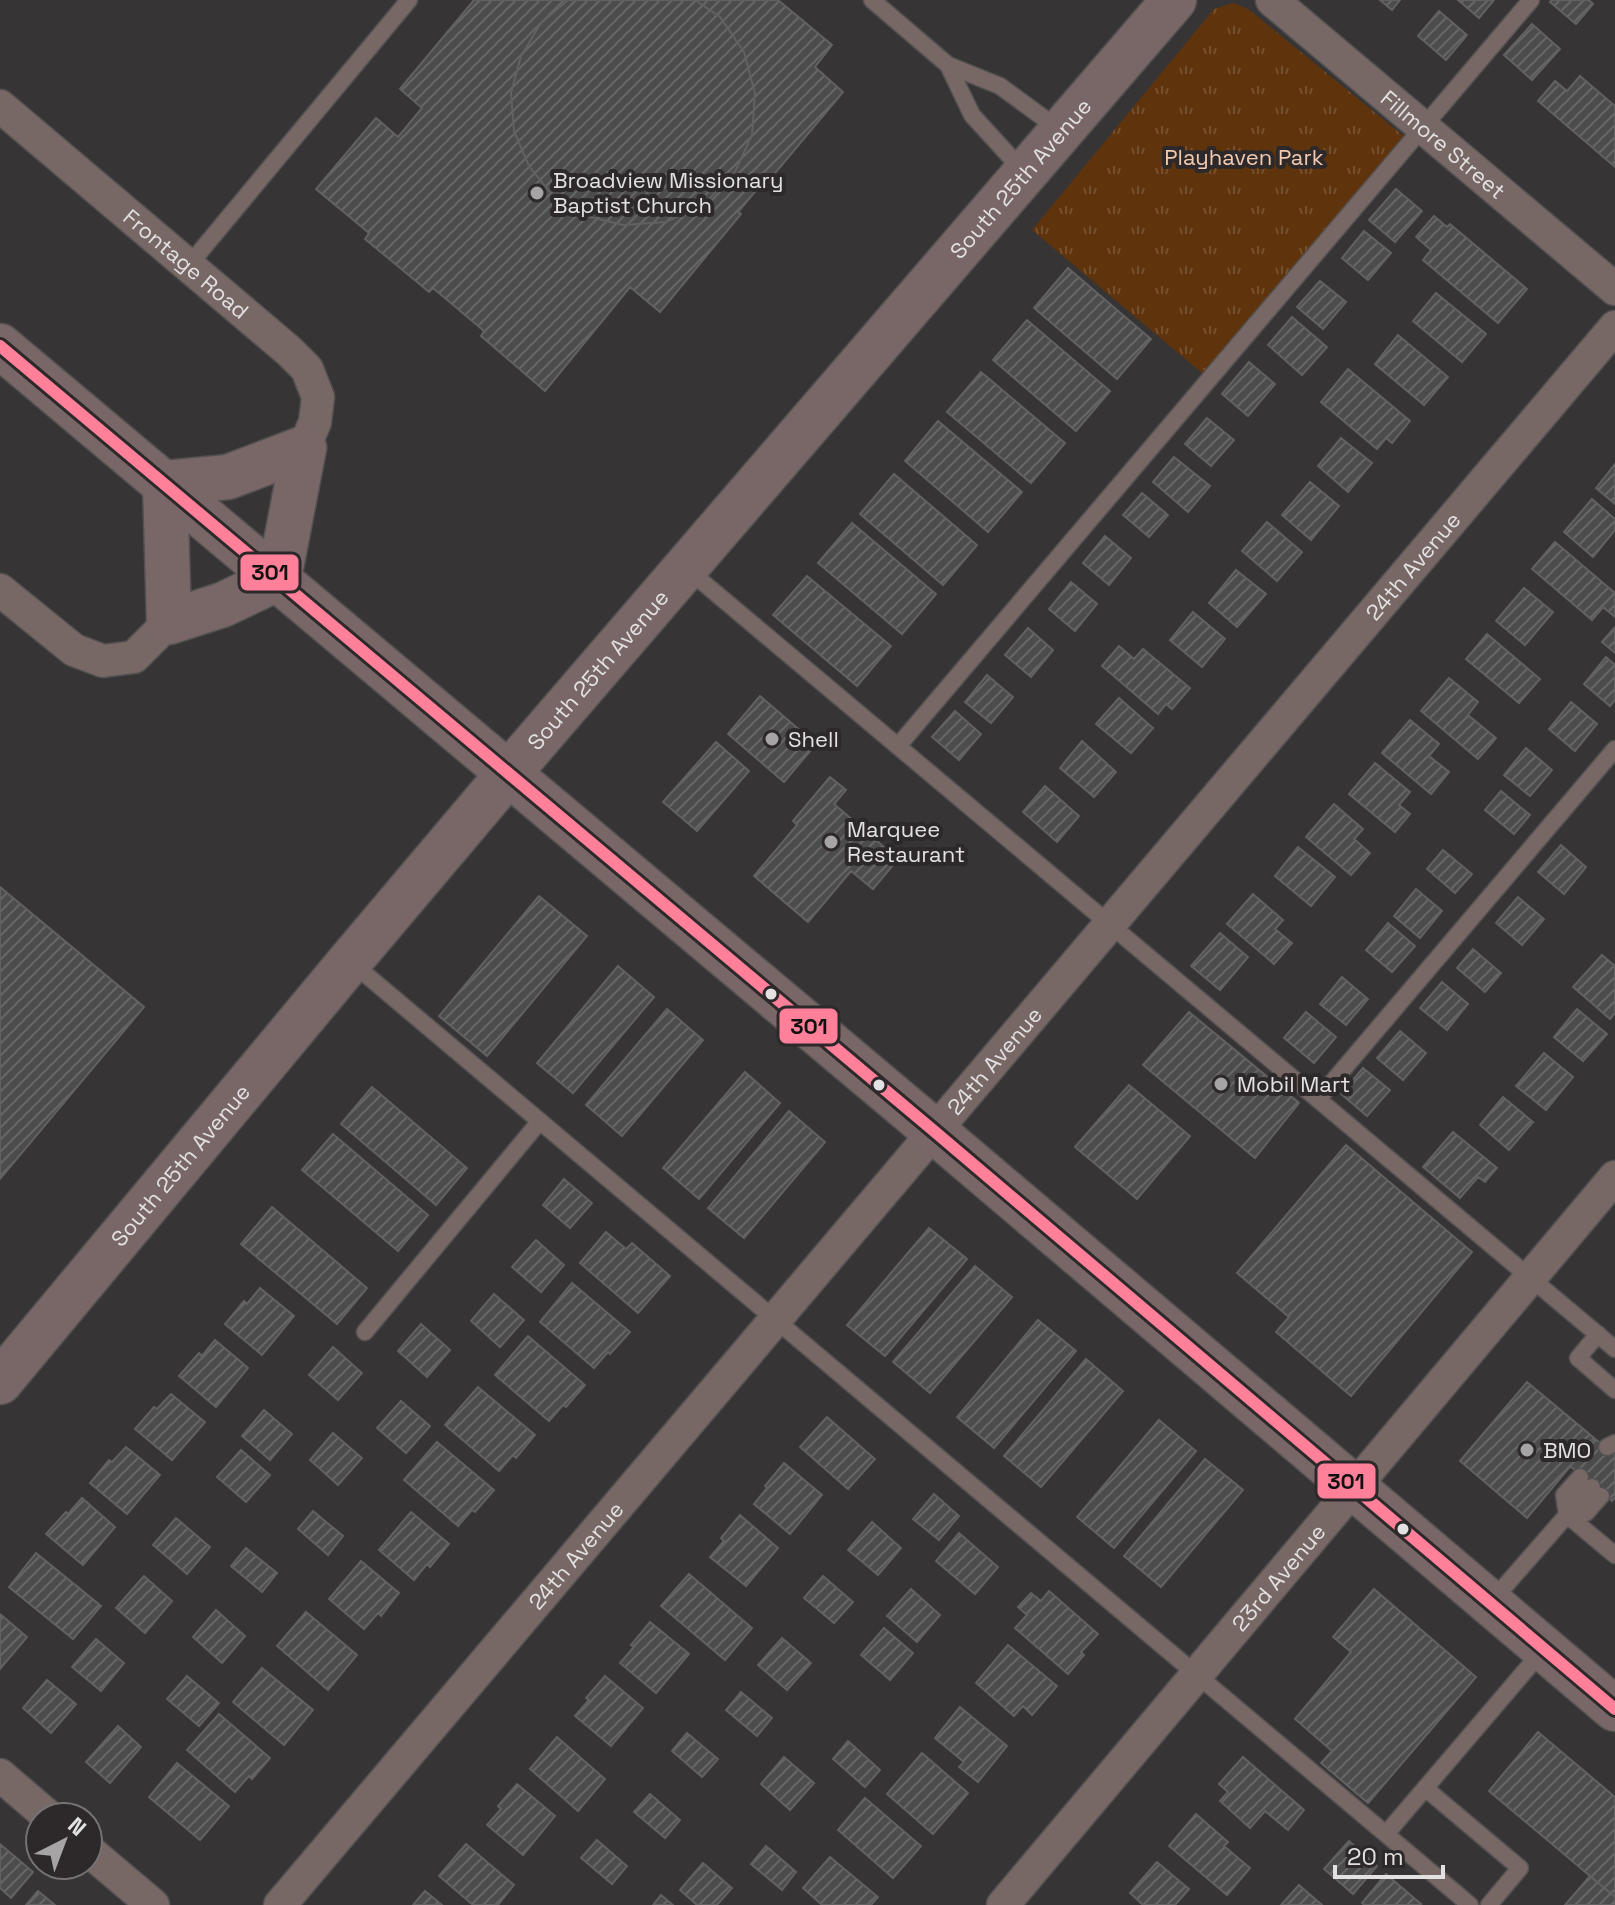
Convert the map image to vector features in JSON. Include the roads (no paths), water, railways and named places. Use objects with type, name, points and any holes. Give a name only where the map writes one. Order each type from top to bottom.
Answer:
[{"type":"main road","name":"South 25th Avenue","points":[[0,1382],[508,774],[1174,0]]},
{"type":"main road","points":[[0,346],[279,578],[1615,1709]]},
{"type":"main road","points":[[165,483],[228,477],[304,448]]},
{"type":"main road","points":[[279,578],[304,448]]},
{"type":"main road","points":[[165,483],[169,622],[222,605],[279,578]]},
{"type":"street","name":"Fillmore Street","points":[[1272,0],[1615,289]]},
{"type":"street","name":"Frontage Road","points":[[0,106],[307,369],[318,397],[315,422],[304,448]]},
{"type":"street","name":"24th Avenue","points":[[280,1905],[1615,327]]},
{"type":"street","points":[[0,590],[74,650],[103,661],[134,657],[169,622]]},
{"type":"street","name":"23rd Avenue","points":[[1003,1905],[1615,1177]]},
{"type":"street","points":[[0,1775],[30,1801]]},
{"type":"street","points":[[104,1864],[153,1905]]},
{"type":"lane","points":[[189,265],[409,0]]},
{"type":"lane","points":[[872,0],[948,65],[1000,86],[1062,131]]},
{"type":"lane","points":[[898,746],[1531,0]]},
{"type":"lane","points":[[948,65],[972,115],[1026,174]]},
{"type":"lane","points":[[686,568],[1615,1349]]},
{"type":"lane","points":[[1318,1099],[1615,749]]},
{"type":"lane","points":[[350,961],[1470,1905]]},
{"type":"lane","points":[[365,1332],[540,1121]]},
{"type":"lane","points":[[1598,1334],[1578,1358],[1615,1390]]},
{"type":"lane","points":[[1490,1603],[1567,1515],[1586,1513],[1591,1486],[1564,1495],[1567,1515],[1614,1551]]},
{"type":"lane","points":[[1386,1834],[1544,1648]]},
{"type":"lane","points":[[1425,1788],[1520,1868],[1489,1905]]},
{"type":"place","name":"Broadview Missionary Baptist Church","points":[[537,193]]},
{"type":"place","name":"Shell","points":[[772,739]]},
{"type":"place","name":"Marquee Restaurant","points":[[831,842]]},
{"type":"place","name":"Mobil Mart","points":[[1221,1084]]},
{"type":"place","name":"BMO","points":[[1527,1450]]},
{"type":"park label","name":"Playhaven Park","points":[[1244,157]]}]
